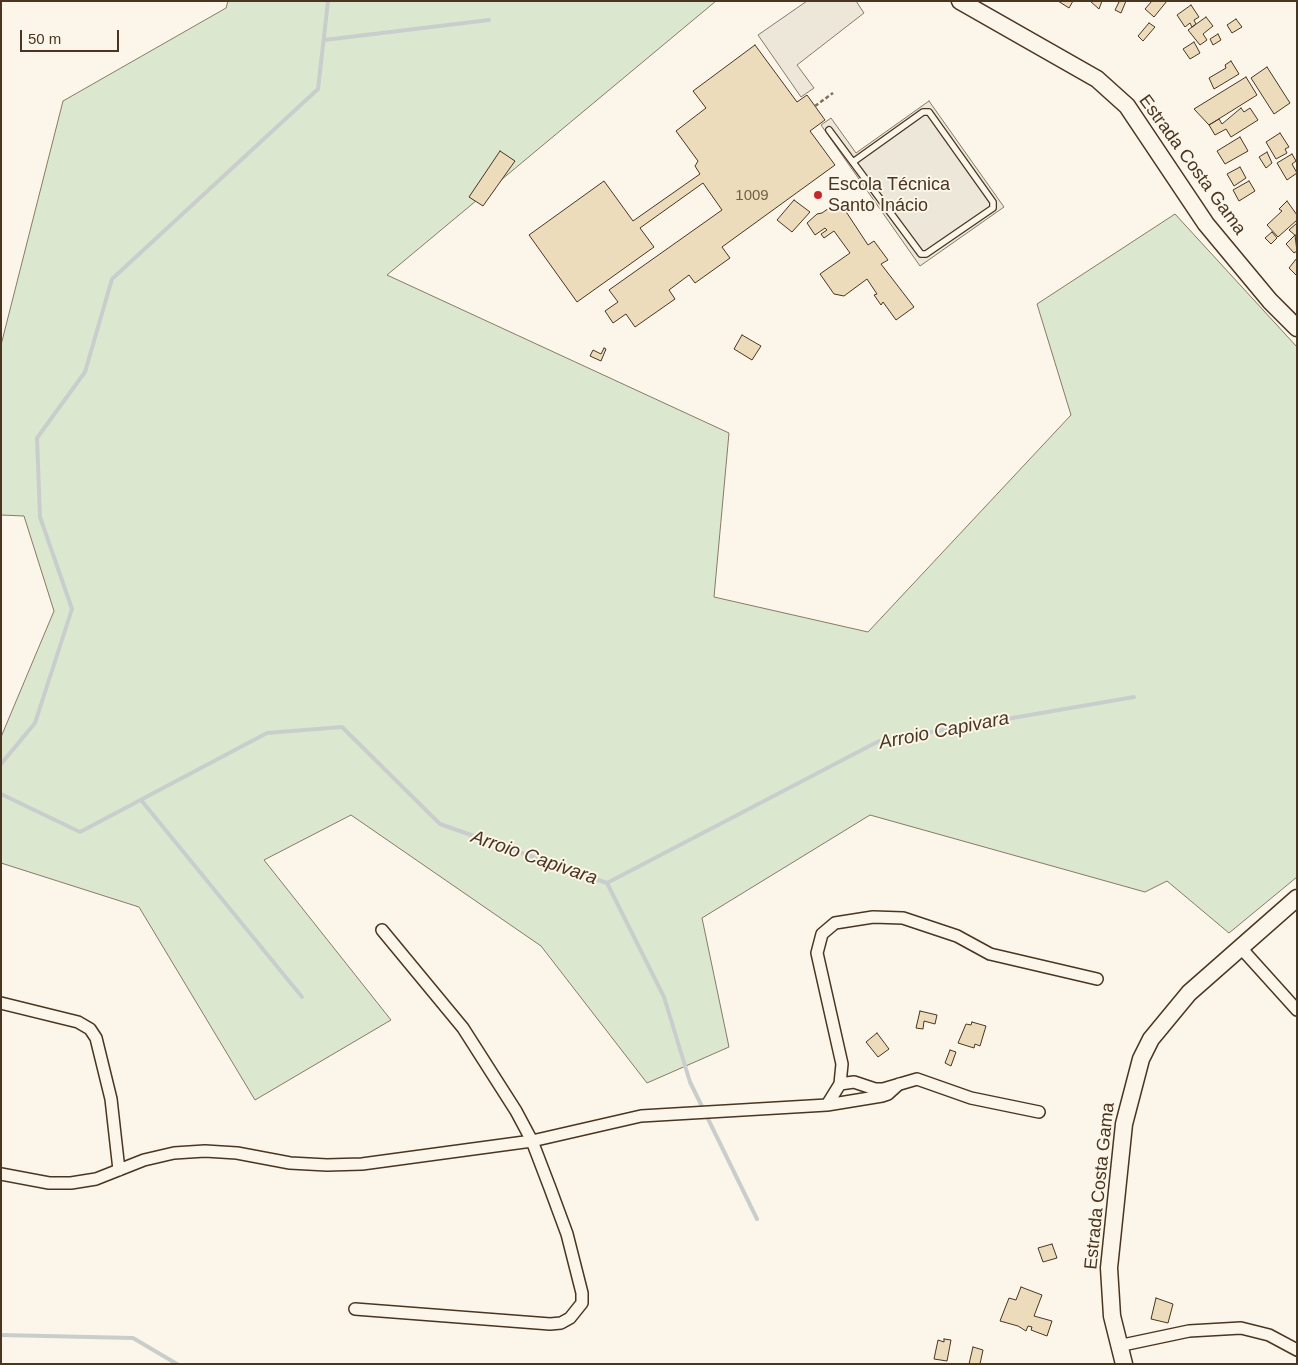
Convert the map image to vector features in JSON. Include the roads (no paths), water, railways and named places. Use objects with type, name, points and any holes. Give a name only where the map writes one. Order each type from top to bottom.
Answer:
[{"type":"main road","name":"Estrada Costa Gama","points":[[960,1],[1097,78],[1127,106],[1206,224],[1270,301],[1297,328]]},
{"type":"main road","name":"Estrada Costa Gama","points":[[1124,1364],[1112,1316],[1109,1268],[1124,1124],[1134,1079],[1150,1039],[1189,993],[1297,898]]},
{"type":"street","points":[[827,1105],[840,1084],[841,1054],[817,953],[822,934],[835,923],[874,917],[903,918],[957,936],[990,954],[1096,979]]},
{"type":"street","points":[[355,1310],[550,1324],[561,1323],[570,1318],[582,1303],[582,1293],[567,1234],[532,1141],[500,1084],[463,1028],[382,930]]},
{"type":"street","points":[[1241,948],[1297,1010]]},
{"type":"street","points":[[1,1003],[78,1022],[90,1029],[96,1038],[111,1100],[119,1170]]},
{"type":"street","points":[[840,1084],[854,1082],[874,1090],[916,1079],[972,1098],[1039,1112]]},
{"type":"street","points":[[1,1174],[34,1181],[71,1183],[96,1179],[144,1160],[174,1153],[205,1151],[326,1165],[362,1164],[532,1141],[640,1116],[827,1105],[882,1096],[888,1094],[899,1084]]},
{"type":"street","points":[[1118,1346],[1189,1331],[1241,1328],[1269,1335],[1297,1350]]},
{"type":"lane","points":[[829,130],[920,254],[926,254],[993,208],[993,202],[929,112],[923,112],[853,162]]},
{"type":"waterway","points":[[1,764],[35,723],[72,609],[40,517],[37,438],[85,372],[112,279],[318,89],[328,1]]},
{"type":"waterway","points":[[324,40],[489,20]]},
{"type":"waterway","name":"Arroio Capivara","points":[[1,794],[80,832],[267,733],[342,727],[440,824],[607,883],[879,741],[1134,697]]},
{"type":"waterway","points":[[141,800],[302,997]]},
{"type":"waterway","points":[[607,883],[664,997],[690,1082],[757,1219]]},
{"type":"waterway","points":[[1,1335],[133,1338],[177,1364]]},
{"type":"place","name":"Escola Técnica Santo Inácio","points":[[818,195]]}]
